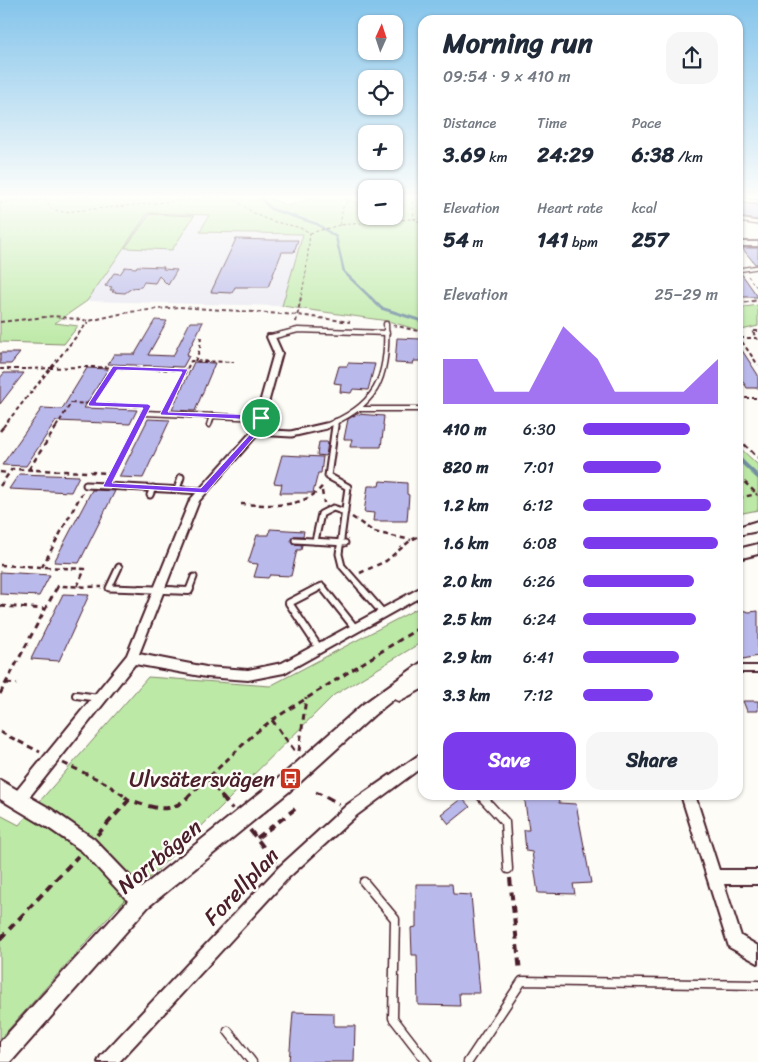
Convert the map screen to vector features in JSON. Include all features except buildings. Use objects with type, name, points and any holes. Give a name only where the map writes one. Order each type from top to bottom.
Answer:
[{"type":"street","points":[[18,800],[132,658],[195,500],[256,432],[278,352],[271,337]]},
{"type":"street","points":[[743,530],[758,526]]},
{"type":"street","points":[[743,553],[758,550]]},
{"type":"street","points":[[132,658],[206,672],[248,675],[284,668],[418,593]]},
{"type":"street","name":"Norrbågen","points":[[0,1058],[141,900],[291,779],[368,710],[418,672]]},
{"type":"street","name":"Norrbågen","points":[[368,710],[418,684]]},
{"type":"street","name":"Forellplan","points":[[108,1062],[284,872],[352,810],[418,761]]},
{"type":"street","points":[[0,789],[88,845],[113,869],[131,892],[141,900]]},
{"type":"street","points":[[690,800],[736,942],[758,955]]},
{"type":"street","points":[[715,877],[758,877]]},
{"type":"lane","points":[[751,262],[758,267]]},
{"type":"lane","points":[[743,270],[758,267]]},
{"type":"lane","points":[[256,432],[291,434],[317,429],[357,409],[370,398],[382,380],[386,354],[386,324]]},
{"type":"lane","points":[[271,337],[298,330],[386,333]]},
{"type":"lane","points":[[357,409],[418,409]]},
{"type":"lane","points":[[228,416],[230,411]]},
{"type":"lane","points":[[144,413],[261,418]]},
{"type":"lane","points":[[209,425],[212,416]]},
{"type":"lane","points":[[336,421],[328,476],[348,487],[343,543],[339,554],[342,566],[384,613]]},
{"type":"lane","points":[[177,489],[181,477]]},
{"type":"lane","points":[[86,485],[203,491]]},
{"type":"lane","points":[[150,496],[153,488]]},
{"type":"lane","points":[[315,541],[321,514],[333,508],[345,512]]},
{"type":"lane","points":[[295,540],[343,543]]},
{"type":"lane","points":[[119,567],[109,588],[189,591],[194,577]]},
{"type":"lane","points":[[319,648],[289,602],[322,586],[356,628]]},
{"type":"lane","points":[[743,669],[758,669]]},
{"type":"lane","points":[[76,695],[99,698]]},
{"type":"lane","points":[[485,800],[505,822],[508,869]]},
{"type":"lane","points":[[364,882],[395,919],[393,1018],[426,1062]]},
{"type":"lane","points":[[468,1062],[522,981],[758,985]]},
{"type":"lane","points":[[228,1031],[252,1062]]},
{"type":"path","points":[[0,322],[54,316],[89,321],[129,312],[179,307],[298,315],[309,246]]},
{"type":"path","points":[[743,270],[758,289]]},
{"type":"path","points":[[743,303],[758,300]]},
{"type":"path","points":[[0,431],[89,321]]},
{"type":"path","points":[[757,339],[752,331],[758,331]]},
{"type":"path","points":[[195,361],[200,349],[201,335]]},
{"type":"path","points":[[743,338],[757,339]]},
{"type":"path","points":[[743,344],[758,365]]},
{"type":"path","points":[[164,414],[191,361],[234,362]]},
{"type":"path","points":[[0,369],[50,369],[85,366],[186,370]]},
{"type":"path","points":[[91,404],[116,368]]},
{"type":"path","points":[[743,398],[758,398]]},
{"type":"path","points":[[29,469],[71,403],[148,406],[107,486]]},
{"type":"path","points":[[743,443],[758,458]]},
{"type":"path","points":[[0,486],[12,468],[113,473]]},
{"type":"path","points":[[0,472],[9,473]]},
{"type":"path","points":[[42,567],[93,472]]},
{"type":"path","points":[[241,504],[277,505],[298,501],[322,490],[328,476]]},
{"type":"path","points":[[743,480],[758,494]]},
{"type":"path","points":[[743,497],[758,494]]},
{"type":"path","points":[[345,512],[374,532],[411,540]]},
{"type":"path","points":[[352,577],[386,561],[411,540],[418,537]]},
{"type":"path","points":[[0,565],[85,570],[77,587]]},
{"type":"path","points":[[0,694],[58,586],[109,588]]},
{"type":"path","points":[[0,606],[46,609]]},
{"type":"path","points":[[0,732],[50,758],[104,782],[130,800],[165,810],[180,805],[254,734],[272,720],[418,628]]},
{"type":"path","points":[[6,683],[18,684]]},
{"type":"path","points":[[272,720],[299,756],[306,698]]},
{"type":"path","points":[[316,792],[352,810]]},
{"type":"path","points":[[0,939],[130,800]]},
{"type":"path","points":[[257,838],[294,809]]},
{"type":"path","points":[[508,869],[522,981]]},
{"type":"shaded area","points":[[125,246],[300,246],[282,306],[87,301]]},
{"type":"green space","points":[[0,246],[125,246],[87,301],[55,323],[78,326],[64,344],[0,342]]},
{"type":"green space","points":[[127,246],[175,246],[172,250],[125,248]]},
{"type":"green space","points":[[300,246],[418,246],[418,330],[388,321],[282,306]]},
{"type":"green space","points":[[758,305],[758,326],[743,330],[743,307]]},
{"type":"green space","points":[[743,451],[758,465],[758,510],[743,513]]},
{"type":"green space","points":[[418,608],[418,644],[334,695],[119,908],[124,900],[0,1039],[0,815],[19,825],[148,677],[270,686]]},
{"type":"waterway","points":[[338,246],[344,272],[371,298]]},
{"type":"waterway","points":[[371,298],[381,308],[418,320]]},
{"type":"waterway","points":[[743,463],[758,477]]},
{"type":"place","name":"Ulvsätersvägen","points":[[291,779]]},
{"type":"route","points":[[116,368],[186,370],[164,414],[261,418],[256,432],[203,491],[107,486],[148,406],[91,404],[116,368]]}]
